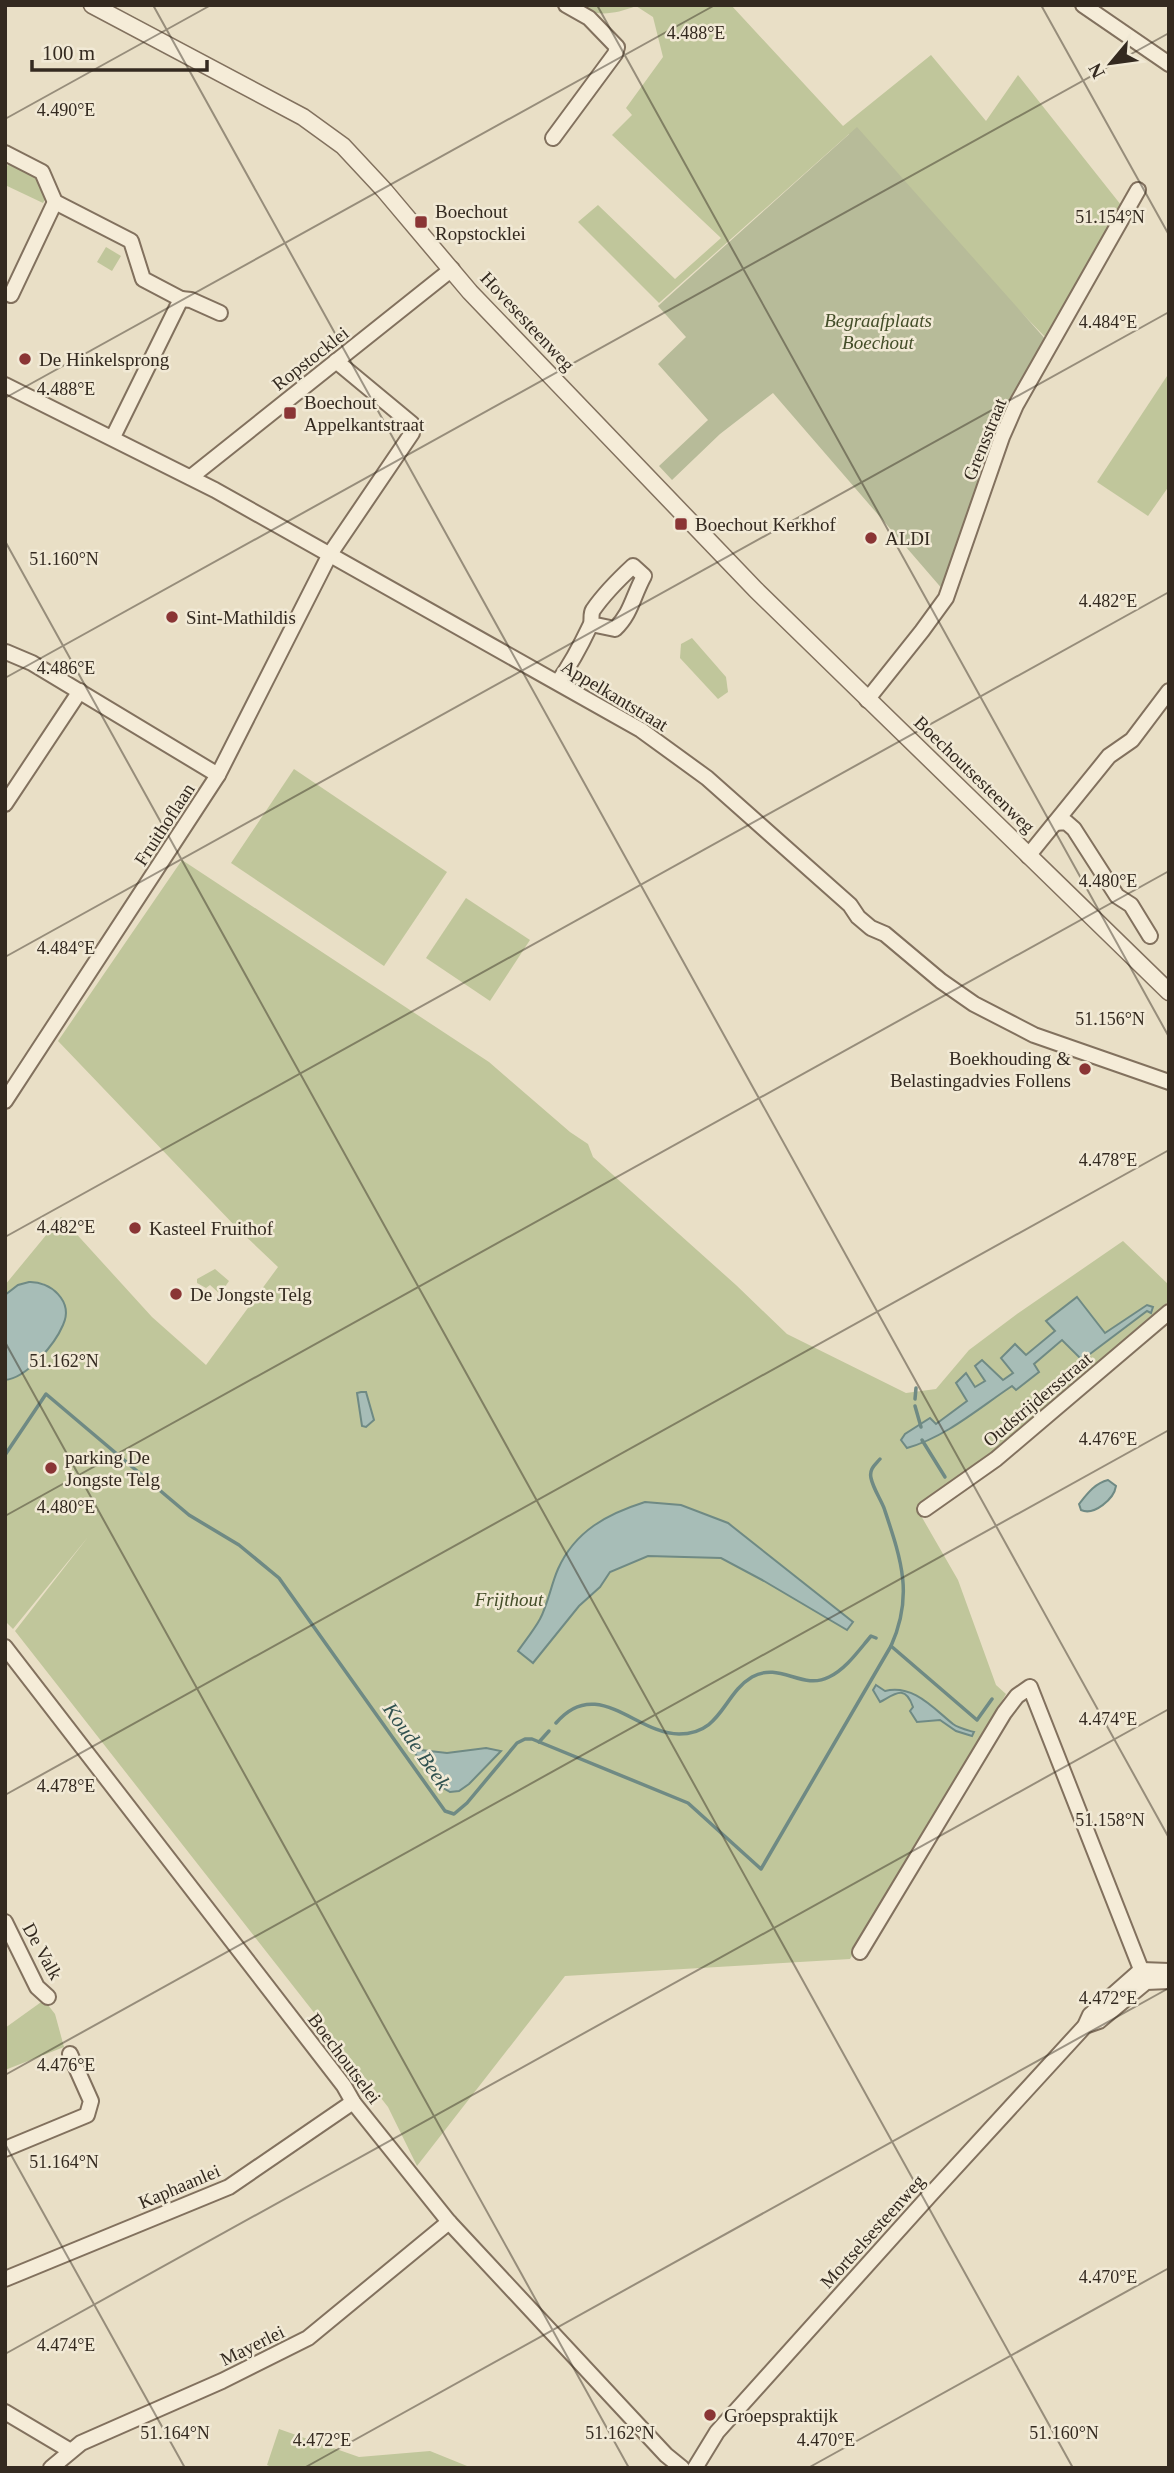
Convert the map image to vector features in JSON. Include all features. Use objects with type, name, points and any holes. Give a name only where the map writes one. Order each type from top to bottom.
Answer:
[{"type":"street","name":"Hovesesteenweg","points":[[92,5],[324,130],[365,168],[479,300],[756,590],[893,723]]},
{"type":"street","points":[[553,138],[615,54],[617,47],[589,18],[566,5]]},
{"type":"street","points":[[1083,5],[1169,64]]},
{"type":"street","points":[[5,153],[42,172],[55,202],[131,241],[143,279],[181,299],[191,300],[220,313]]},
{"type":"street","name":"Grensstraat","points":[[867,700],[946,598],[1002,437],[1016,405],[1138,190]]},
{"type":"street","points":[[11,295],[55,202]]},
{"type":"street","name":"Ropstocklei","points":[[191,477],[452,270]]},
{"type":"street","points":[[113,437],[181,299]]},
{"type":"street","name":"Fruithoflaan","points":[[5,1101],[218,775],[330,554],[412,433],[412,424],[336,361]]},
{"type":"street","name":"Appelkantstraat","points":[[5,385],[191,477],[641,730],[707,778],[850,905],[858,917],[871,928],[885,934],[941,981],[974,1004],[1034,1035],[1169,1082]]},
{"type":"street","points":[[558,682],[571,664],[591,624]]},
{"type":"street","points":[[6,652],[33,663],[218,775]]},
{"type":"street","points":[[5,804],[80,691]]},
{"type":"street","name":"Boechoutsesteenweg","points":[[1028,856],[1109,756],[1132,740],[1169,691]]},
{"type":"street","name":"Boechoutsesteenweg","points":[[893,723],[1169,992]]},
{"type":"street","name":"Boechoutsesteenweg","points":[[1055,823],[1066,822],[1074,829],[1117,896],[1131,905],[1150,936]]},
{"type":"street","name":"Oudstrijdersstraat","points":[[925,1509],[996,1459],[1169,1312]]},
{"type":"street","name":"Boechoutselei","points":[[5,1647],[344,2086],[353,2102],[449,2222],[666,2455],[682,2468]]},
{"type":"street","points":[[860,1952],[1004,1713],[1017,1696],[1030,1687],[1143,1976],[1167,1976]]},
{"type":"street","name":"De Valk","points":[[7,1929],[37,1987],[48,1997]]},
{"type":"street","name":"Mortselsesteenweg","points":[[695,2468],[717,2432],[930,2194],[1085,2026],[1099,2021],[1113,2001],[1143,1976]]},
{"type":"street","points":[[5,2149],[87,2115],[91,2101],[70,2054]]},
{"type":"street","name":"Kaphaanlei","points":[[5,2279],[229,2187],[353,2102]]},
{"type":"street","name":"Mayerlei","points":[[51,2468],[80,2443],[279,2354],[308,2338],[449,2222]]},
{"type":"street","points":[[5,2412],[69,2450]]},
{"type":"green space","points":[[573,5],[731,5],[843,126],[931,55],[986,121],[1018,75],[1121,205],[1047,339],[849,134],[659,303],[578,222],[598,205],[675,279],[721,238],[612,135],[632,115],[626,108],[663,57],[653,17],[636,6],[597,13]]},
{"type":"green space","name":"Begraafplaats Boechout","points":[[857,127],[1047,341],[944,591],[773,393],[720,434],[672,480],[659,466],[708,420],[658,364],[686,337],[658,306]]},
{"type":"green space","points":[[10,161],[39,176],[47,196],[43,203],[5,185],[5,170]]},
{"type":"green space","points":[[106,247],[121,256],[112,271],[97,262]]},
{"type":"green space","points":[[1169,373],[1169,486],[1148,516],[1097,482]]},
{"type":"green space","points":[[692,638],[726,677],[728,692],[718,699],[680,658],[681,644]]},
{"type":"green space","points":[[294,769],[447,872],[384,966],[231,863]]},
{"type":"green space","name":"Frijthout","points":[[182,860],[489,1062],[570,1132],[588,1144],[593,1157],[787,1334],[906,1393],[936,1389],[969,1350],[1123,1241],[1169,1285],[1169,1301],[979,1465],[916,1507],[958,1580],[996,1685],[1006,1694],[850,1959],[565,1976],[417,2166],[388,2107],[15,1631],[88,1537],[13,1629],[5,1621],[5,1380],[7,1381],[47,1285],[24,1284],[5,1295],[5,1285],[61,1217],[152,1317],[206,1365],[278,1267],[236,1227],[58,1041]]},
{"type":"green space","points":[[466,898],[530,940],[490,1001],[426,958]]},
{"type":"green space","points":[[215,1269],[229,1281],[220,1294],[210,1285],[206,1288],[197,1283],[197,1279]]},
{"type":"green space","points":[[44,2000],[55,2014],[64,2047],[5,2070],[5,2028]]},
{"type":"green space","points":[[279,2429],[359,2457],[430,2451],[472,2468],[274,2468],[267,2465]]},
{"type":"water","points":[[29,1282],[45,1285],[58,1294],[63,1301],[66,1316],[59,1333],[39,1359],[22,1373],[5,1380],[5,1295],[18,1285]]},
{"type":"water","points":[[1077,1297],[1105,1333],[1147,1305],[1153,1307],[1151,1313],[1147,1311],[1082,1360],[1062,1340],[1034,1364],[1039,1372],[1016,1390],[1012,1386],[949,1429],[907,1448],[901,1440],[905,1434],[930,1418],[936,1424],[967,1401],[956,1383],[966,1373],[975,1387],[985,1381],[975,1366],[982,1360],[1003,1380],[1013,1373],[1001,1358],[1015,1344],[1026,1355],[1055,1331],[1046,1321]]},
{"type":"water","points":[[366,1392],[374,1420],[366,1427],[362,1426],[357,1393]]},
{"type":"water","points":[[1108,1480],[1116,1486],[1107,1501],[1092,1511],[1081,1510],[1079,1504],[1088,1493]]},
{"type":"water","points":[[645,1502],[681,1505],[728,1523],[853,1622],[847,1630],[721,1558],[648,1556],[610,1572],[533,1663],[518,1651],[540,1619],[556,1575],[573,1544],[605,1518]]},
{"type":"water","points":[[876,1685],[885,1691],[914,1694],[955,1725],[974,1732],[972,1736],[956,1731],[940,1720],[917,1722],[910,1711],[913,1707],[907,1695],[899,1693],[880,1702],[873,1690]]},
{"type":"water","points":[[486,1748],[501,1751],[469,1784],[459,1791],[450,1792],[438,1785],[412,1749],[447,1753]]},
{"type":"waterway","points":[[915,1399],[916,1388]]},
{"type":"waterway","name":"Koude Beek","points":[[5,1455],[46,1394],[189,1515],[239,1545],[279,1578],[445,1811],[454,1814],[467,1803],[517,1743],[532,1739],[688,1803],[761,1869],[891,1646]]},
{"type":"waterway","points":[[915,1406],[921,1427]]},
{"type":"waterway","points":[[922,1440],[945,1477]]},
{"type":"waterway","points":[[880,1459],[872,1470],[871,1478],[890,1526],[903,1577],[902,1610],[891,1646],[977,1720],[992,1699]]},
{"type":"waterway","points":[[556,1723],[571,1710],[586,1704],[602,1705],[663,1732],[693,1732],[713,1720],[742,1684],[752,1677],[772,1672],[810,1681],[829,1677],[852,1659],[871,1636],[876,1638]]},
{"type":"waterway","points":[[539,1742],[549,1731]]},
{"type":"place","name":"Boechout Ropstocklei","points":[[421,222]]},
{"type":"place","name":"De Hinkelsprong","points":[[25,359]]},
{"type":"place","name":"Boechout Appelkantstraat","points":[[290,413]]},
{"type":"place","name":"Boechout Kerkhof","points":[[681,524]]},
{"type":"place","name":"ALDI","points":[[871,538]]},
{"type":"place","name":"Sint-Mathildis","points":[[172,617]]},
{"type":"place","name":"Boekhouding & Belastingadvies Follens","points":[[1085,1069]]},
{"type":"place","name":"Kasteel Fruithof","points":[[135,1228]]},
{"type":"place","name":"De Jongste Telg","points":[[176,1294]]},
{"type":"place","name":"parking De Jongste Telg","points":[[51,1468]]},
{"type":"place","name":"Groepspraktijk","points":[[710,2415]]}]
